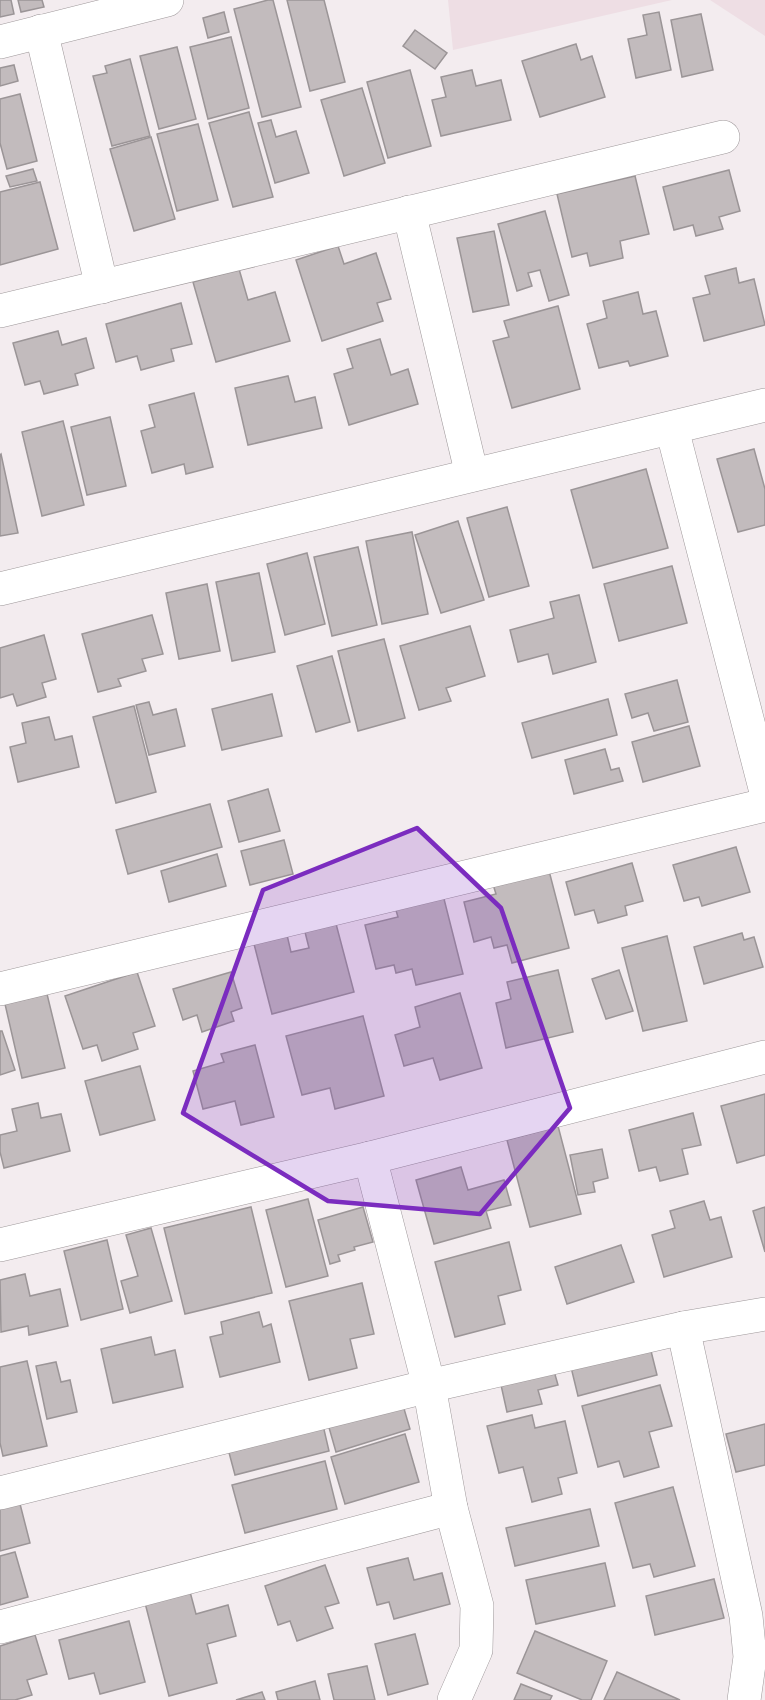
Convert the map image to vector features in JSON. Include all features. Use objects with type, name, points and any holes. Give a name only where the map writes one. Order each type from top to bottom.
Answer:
[{"type":"street","points":[[0,42],[167,0]]},
{"type":"street","points":[[41,32],[102,286]]},
{"type":"street","points":[[0,311],[723,137]]},
{"type":"street","points":[[409,212],[472,475]]},
{"type":"street","points":[[0,589],[765,405]]},
{"type":"street","points":[[672,429],[753,689],[765,788]]},
{"type":"street","points":[[0,989],[765,805]]},
{"type":"street","points":[[0,1245],[370,1158],[765,1058]]},
{"type":"street","points":[[370,1158],[429,1386],[451,1508],[477,1606],[476,1650],[454,1700]]},
{"type":"street","points":[[0,1493],[429,1386],[682,1328],[765,1314]]},
{"type":"street","points":[[682,1328],[746,1616],[750,1657],[744,1700]]},
{"type":"street","points":[[0,1627],[451,1508]]},
{"type":"highlighted area","points":[[417,828],[501,908],[570,1108],[480,1214],[328,1201],[183,1113],[263,890]]},
{"type":"shaded area","points":[[448,0],[672,0],[453,50]]},
{"type":"shaded area","points":[[710,0],[765,0],[765,36]]},
{"type":"building","points":[[0,0],[11,0],[14,14],[0,17]]},
{"type":"building","points":[[18,0],[42,0],[44,7],[21,12]]},
{"type":"building","points":[[273,0],[301,107],[262,117],[234,9]]},
{"type":"building","points":[[287,0],[324,0],[345,82],[310,91]]},
{"type":"building","points":[[224,12],[229,32],[208,38],[203,18]]},
{"type":"building","points":[[659,12],[671,70],[636,78],[628,39],[647,35],[643,15]]},
{"type":"building","points":[[701,14],[713,70],[682,77],[671,20]]},
{"type":"building","points":[[415,30],[447,53],[435,69],[403,46]]},
{"type":"building","points":[[231,37],[249,108],[208,119],[190,47]]},
{"type":"building","points":[[576,44],[581,60],[592,56],[605,97],[540,117],[522,61]]},
{"type":"building","points":[[177,47],[196,119],[159,129],[140,56]]},
{"type":"building","points":[[130,59],[150,136],[112,146],[93,76],[107,73],[105,66]]},
{"type":"building","points":[[14,65],[18,81],[0,86],[0,68]]},
{"type":"building","points":[[410,70],[431,146],[388,158],[367,82]]},
{"type":"building","points":[[472,70],[476,86],[501,80],[511,120],[441,136],[432,100],[446,97],[441,77]]},
{"type":"building","points":[[362,88],[385,163],[344,176],[321,100]]},
{"type":"building","points":[[20,94],[37,161],[7,169],[0,143],[0,99]]},
{"type":"building","points":[[249,112],[273,197],[233,207],[209,123]]},
{"type":"building","points":[[271,120],[276,137],[296,131],[309,173],[275,183],[258,123]]},
{"type":"building","points":[[198,124],[218,200],[177,211],[157,134]]},
{"type":"building","points":[[151,137],[175,219],[134,231],[110,149]]},
{"type":"building","points":[[33,169],[37,181],[10,187],[6,176]]},
{"type":"building","points":[[729,170],[740,211],[719,217],[723,229],[696,236],[693,225],[674,230],[663,187]]},
{"type":"building","points":[[635,176],[649,234],[620,241],[623,258],[590,266],[587,253],[572,257],[557,194]]},
{"type":"building","points":[[40,182],[58,249],[0,265],[0,192]]},
{"type":"building","points":[[545,211],[569,295],[549,301],[540,270],[528,273],[532,286],[517,291],[498,224]]},
{"type":"building","points":[[494,231],[509,305],[473,312],[457,238]]},
{"type":"building","points":[[338,246],[344,264],[376,253],[391,299],[377,303],[383,321],[322,341],[296,260]]},
{"type":"building","points":[[736,268],[739,283],[754,279],[765,325],[704,341],[693,298],[710,294],[705,276]]},
{"type":"building","points":[[239,269],[248,300],[275,292],[290,341],[216,362],[193,282]]},
{"type":"building","points":[[638,292],[643,314],[656,311],[668,356],[630,366],[628,361],[599,368],[587,324],[607,318],[603,301]]},
{"type":"building","points":[[181,303],[192,344],[171,349],[174,361],[141,370],[137,356],[116,362],[106,324]]},
{"type":"building","points":[[558,306],[580,389],[512,408],[493,341],[509,337],[504,321]]},
{"type":"building","points":[[58,331],[62,345],[86,338],[94,368],[75,374],[78,385],[44,394],[40,381],[25,385],[13,343]]},
{"type":"building","points":[[380,339],[391,375],[408,369],[418,404],[349,425],[334,374],[353,368],[347,349]]},
{"type":"building","points":[[288,376],[295,402],[315,397],[322,428],[248,445],[235,388]]},
{"type":"building","points":[[194,393],[213,467],[186,474],[184,464],[152,473],[141,431],[155,427],[149,405]]},
{"type":"building","points":[[110,417],[126,486],[87,495],[71,427]]},
{"type":"building","points":[[63,421],[84,505],[42,516],[22,432]]},
{"type":"building","points":[[754,449],[765,489],[765,525],[738,532],[717,459]]},
{"type":"building","points":[[0,455],[18,533],[0,536]]},
{"type":"building","points":[[646,469],[668,548],[593,568],[571,490]]},
{"type":"building","points":[[507,507],[529,586],[489,597],[467,518]]},
{"type":"building","points":[[458,521],[484,600],[441,613],[415,535]]},
{"type":"building","points":[[412,532],[428,614],[382,624],[366,541]]},
{"type":"building","points":[[358,547],[377,625],[332,636],[314,557]]},
{"type":"building","points":[[307,553],[325,624],[285,635],[267,564]]},
{"type":"building","points":[[672,566],[687,623],[619,641],[604,584]]},
{"type":"building","points":[[259,573],[275,652],[232,661],[216,582]]},
{"type":"building","points":[[207,584],[220,651],[179,659],[166,593]]},
{"type":"building","points":[[579,595],[596,662],[553,674],[548,654],[518,662],[510,630],[554,618],[550,602]]},
{"type":"building","points":[[152,615],[163,654],[142,659],[146,671],[118,679],[121,686],[98,692],[82,634]]},
{"type":"building","points":[[470,626],[485,676],[446,688],[451,701],[419,710],[400,646]]},
{"type":"building","points":[[44,635],[56,679],[42,683],[46,697],[17,706],[13,694],[0,698],[0,648]]},
{"type":"building","points":[[384,639],[405,718],[358,731],[338,651]]},
{"type":"building","points":[[332,656],[350,722],[316,732],[297,666]]},
{"type":"building","points":[[677,680],[688,722],[654,731],[648,713],[632,718],[625,694]]},
{"type":"building","points":[[272,694],[282,736],[222,750],[212,709]]},
{"type":"building","points":[[608,699],[617,735],[532,758],[522,723]]},
{"type":"building","points":[[149,702],[153,715],[176,709],[185,746],[149,755],[136,705]]},
{"type":"building","points":[[134,706],[156,792],[116,803],[93,717]]},
{"type":"building","points":[[49,717],[55,740],[72,736],[79,767],[18,782],[10,747],[26,743],[22,723]]},
{"type":"building","points":[[689,726],[700,766],[643,782],[632,742]]},
{"type":"building","points":[[605,749],[611,770],[619,768],[623,781],[574,794],[565,760]]},
{"type":"building","points":[[268,789],[280,831],[239,842],[228,801]]},
{"type":"building","points":[[210,804],[222,847],[128,874],[116,830]]},
{"type":"building","points":[[284,840],[293,874],[250,885],[241,851]]},
{"type":"building","points":[[736,847],[750,892],[702,906],[699,897],[684,901],[673,865]]},
{"type":"building","points":[[217,854],[226,886],[169,902],[161,871]]},
{"type":"building","points":[[547,863],[569,948],[512,963],[507,945],[494,948],[491,937],[474,942],[464,902],[496,894],[491,878]]},
{"type":"building","points":[[632,863],[643,901],[625,906],[627,915],[598,923],[594,910],[575,915],[566,882]]},
{"type":"building","points":[[443,895],[463,974],[416,985],[412,969],[396,973],[394,965],[376,969],[365,925],[398,917],[395,907]]},
{"type":"building","points":[[335,920],[354,992],[272,1014],[254,944],[287,935],[291,952],[309,948],[304,928]]},
{"type":"building","points":[[742,933],[744,940],[754,937],[763,967],[704,984],[694,947]]},
{"type":"building","points":[[667,936],[687,1021],[643,1031],[622,948]]},
{"type":"building","points":[[558,970],[573,1032],[506,1048],[496,1003],[511,999],[507,982]]},
{"type":"building","points":[[619,970],[633,1011],[606,1019],[592,979]]},
{"type":"building","points":[[137,972],[155,1026],[133,1033],[138,1049],[102,1061],[97,1045],[83,1049],[65,996]]},
{"type":"building","points":[[231,972],[242,1008],[231,1012],[234,1021],[202,1032],[197,1015],[183,1020],[173,989]]},
{"type":"building","points":[[460,993],[482,1068],[440,1080],[433,1058],[404,1066],[395,1035],[420,1027],[415,1007]]},
{"type":"building","points":[[47,994],[65,1068],[22,1078],[5,1004]]},
{"type":"building","points":[[363,1016],[384,1096],[335,1109],[330,1088],[302,1095],[286,1036]]},
{"type":"building","points":[[0,1031],[2,1031],[15,1070],[0,1075]]},
{"type":"building","points":[[255,1045],[274,1117],[241,1125],[235,1101],[203,1109],[193,1071],[224,1062],[221,1054]]},
{"type":"building","points":[[140,1066],[155,1120],[100,1135],[85,1081]]},
{"type":"building","points":[[765,1094],[765,1155],[737,1163],[721,1106]]},
{"type":"building","points":[[38,1103],[41,1118],[61,1114],[70,1151],[4,1168],[0,1152],[0,1135],[17,1131],[12,1109]]},
{"type":"building","points":[[693,1113],[701,1145],[682,1149],[688,1174],[660,1181],[656,1167],[639,1171],[629,1130]]},
{"type":"building","points":[[558,1126],[581,1214],[530,1227],[507,1140]]},
{"type":"building","points":[[602,1149],[608,1178],[593,1182],[595,1192],[578,1195],[570,1155]]},
{"type":"building","points":[[461,1167],[468,1190],[504,1180],[511,1205],[486,1211],[491,1228],[434,1244],[416,1180]]},
{"type":"building","points":[[308,1199],[328,1276],[286,1287],[266,1210]]},
{"type":"building","points":[[704,1201],[710,1220],[721,1217],[732,1257],[664,1277],[652,1235],[675,1228],[670,1211]]},
{"type":"building","points":[[251,1207],[272,1293],[185,1314],[164,1228]]},
{"type":"building","points":[[363,1207],[373,1242],[354,1247],[355,1250],[338,1255],[340,1261],[330,1264],[318,1220]]},
{"type":"building","points":[[765,1207],[765,1252],[753,1211]]},
{"type":"building","points":[[151,1228],[172,1301],[130,1313],[121,1281],[138,1276],[126,1235]]},
{"type":"building","points":[[107,1240],[123,1309],[81,1320],[64,1251]]},
{"type":"building","points":[[509,1242],[521,1290],[498,1296],[505,1324],[455,1337],[435,1262]]},
{"type":"building","points":[[621,1245],[634,1282],[567,1304],[555,1267]]},
{"type":"building","points":[[25,1274],[30,1296],[60,1289],[68,1326],[29,1335],[28,1326],[1,1332],[0,1280]]},
{"type":"building","points":[[362,1283],[374,1334],[350,1339],[357,1368],[309,1380],[289,1301]]},
{"type":"building","points":[[259,1312],[263,1327],[271,1324],[280,1362],[220,1377],[210,1337],[223,1334],[221,1322]]},
{"type":"building","points":[[151,1337],[155,1355],[175,1350],[183,1387],[113,1403],[101,1349]]},
{"type":"building","points":[[649,1343],[657,1375],[578,1396],[570,1363]]},
{"type":"building","points":[[27,1361],[47,1446],[3,1456],[0,1443],[0,1367]]},
{"type":"building","points":[[56,1362],[61,1382],[70,1380],[77,1412],[47,1419],[36,1366]]},
{"type":"building","points":[[554,1371],[558,1385],[538,1390],[542,1404],[507,1412],[501,1385]]},
{"type":"building","points":[[660,1385],[672,1426],[649,1432],[659,1467],[624,1477],[619,1461],[598,1467],[582,1406]]},
{"type":"building","points":[[402,1402],[410,1429],[336,1452],[328,1424]]},
{"type":"building","points":[[532,1415],[535,1428],[565,1421],[577,1473],[558,1478],[562,1494],[532,1502],[523,1467],[499,1473],[487,1426]]},
{"type":"building","points":[[322,1421],[329,1451],[235,1475],[227,1445]]},
{"type":"building","points":[[765,1424],[765,1465],[736,1472],[726,1434]]},
{"type":"building","points":[[405,1434],[419,1482],[345,1504],[331,1457]]},
{"type":"building","points":[[325,1461],[337,1509],[245,1533],[232,1485]]},
{"type":"building","points":[[673,1487],[695,1566],[654,1577],[650,1564],[633,1568],[615,1503]]},
{"type":"building","points":[[19,1500],[30,1543],[0,1551],[0,1505]]},
{"type":"building","points":[[590,1509],[599,1546],[515,1566],[506,1528]]},
{"type":"building","points":[[15,1552],[28,1597],[0,1605],[0,1556]]},
{"type":"building","points":[[408,1558],[414,1580],[442,1573],[450,1604],[394,1619],[389,1602],[377,1605],[367,1568]]},
{"type":"building","points":[[605,1563],[615,1606],[536,1624],[526,1580]]},
{"type":"building","points":[[325,1565],[339,1603],[325,1607],[333,1628],[297,1641],[290,1621],[278,1625],[265,1586]]},
{"type":"building","points":[[714,1579],[724,1618],[655,1635],[646,1596]]},
{"type":"building","points":[[189,1588],[196,1614],[228,1605],[236,1636],[207,1644],[217,1683],[169,1696],[144,1599]]},
{"type":"building","points":[[129,1621],[145,1682],[100,1694],[94,1673],[69,1679],[59,1640]]},
{"type":"building","points":[[535,1631],[607,1661],[591,1700],[582,1700],[517,1673]]},
{"type":"building","points":[[415,1634],[428,1684],[388,1695],[375,1644]]},
{"type":"building","points":[[35,1635],[47,1674],[27,1680],[32,1695],[15,1700],[0,1700],[0,1646]]},
{"type":"building","points":[[367,1666],[375,1700],[334,1700],[328,1674]]},
{"type":"building","points":[[617,1672],[680,1700],[604,1700]]},
{"type":"building","points":[[315,1681],[320,1700],[278,1700],[276,1692]]},
{"type":"building","points":[[521,1684],[552,1696],[550,1700],[514,1700]]},
{"type":"building","points":[[262,1692],[265,1700],[236,1700]]}]
